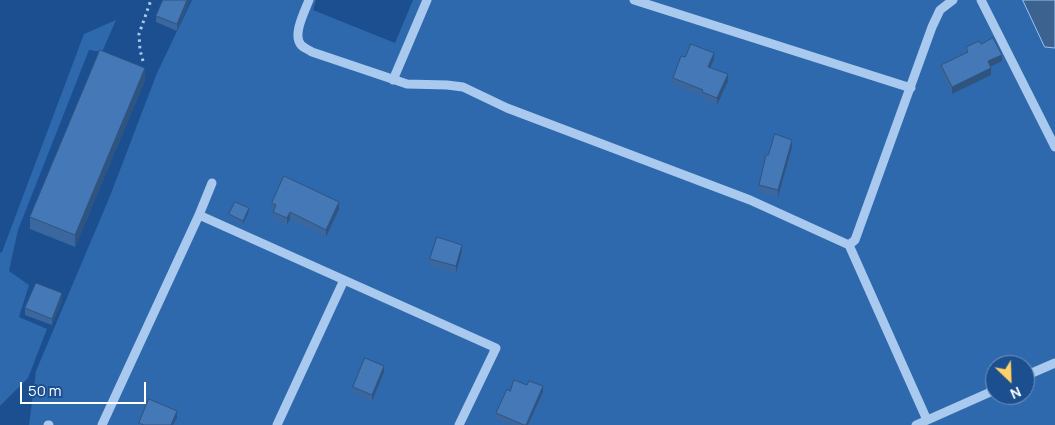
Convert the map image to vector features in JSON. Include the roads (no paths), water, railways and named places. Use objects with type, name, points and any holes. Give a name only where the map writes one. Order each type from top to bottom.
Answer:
[{"type":"lane","points":[[309,0],[300,25],[298,37],[301,45],[312,52],[407,84],[447,84],[464,88],[507,108],[750,200],[850,245],[928,420]]},
{"type":"lane","points":[[392,80],[427,0]]},
{"type":"lane","points":[[634,0],[911,88]]},
{"type":"lane","points":[[850,245],[855,240],[932,27],[940,10],[952,0]]},
{"type":"lane","points":[[981,0],[1055,147]]},
{"type":"lane","points":[[102,425],[212,183]]},
{"type":"lane","points":[[199,215],[496,348],[459,425]]},
{"type":"lane","points":[[277,425],[344,280]]},
{"type":"lane","points":[[1035,372],[1055,363]]},
{"type":"lane","points":[[916,425],[985,394]]}]
